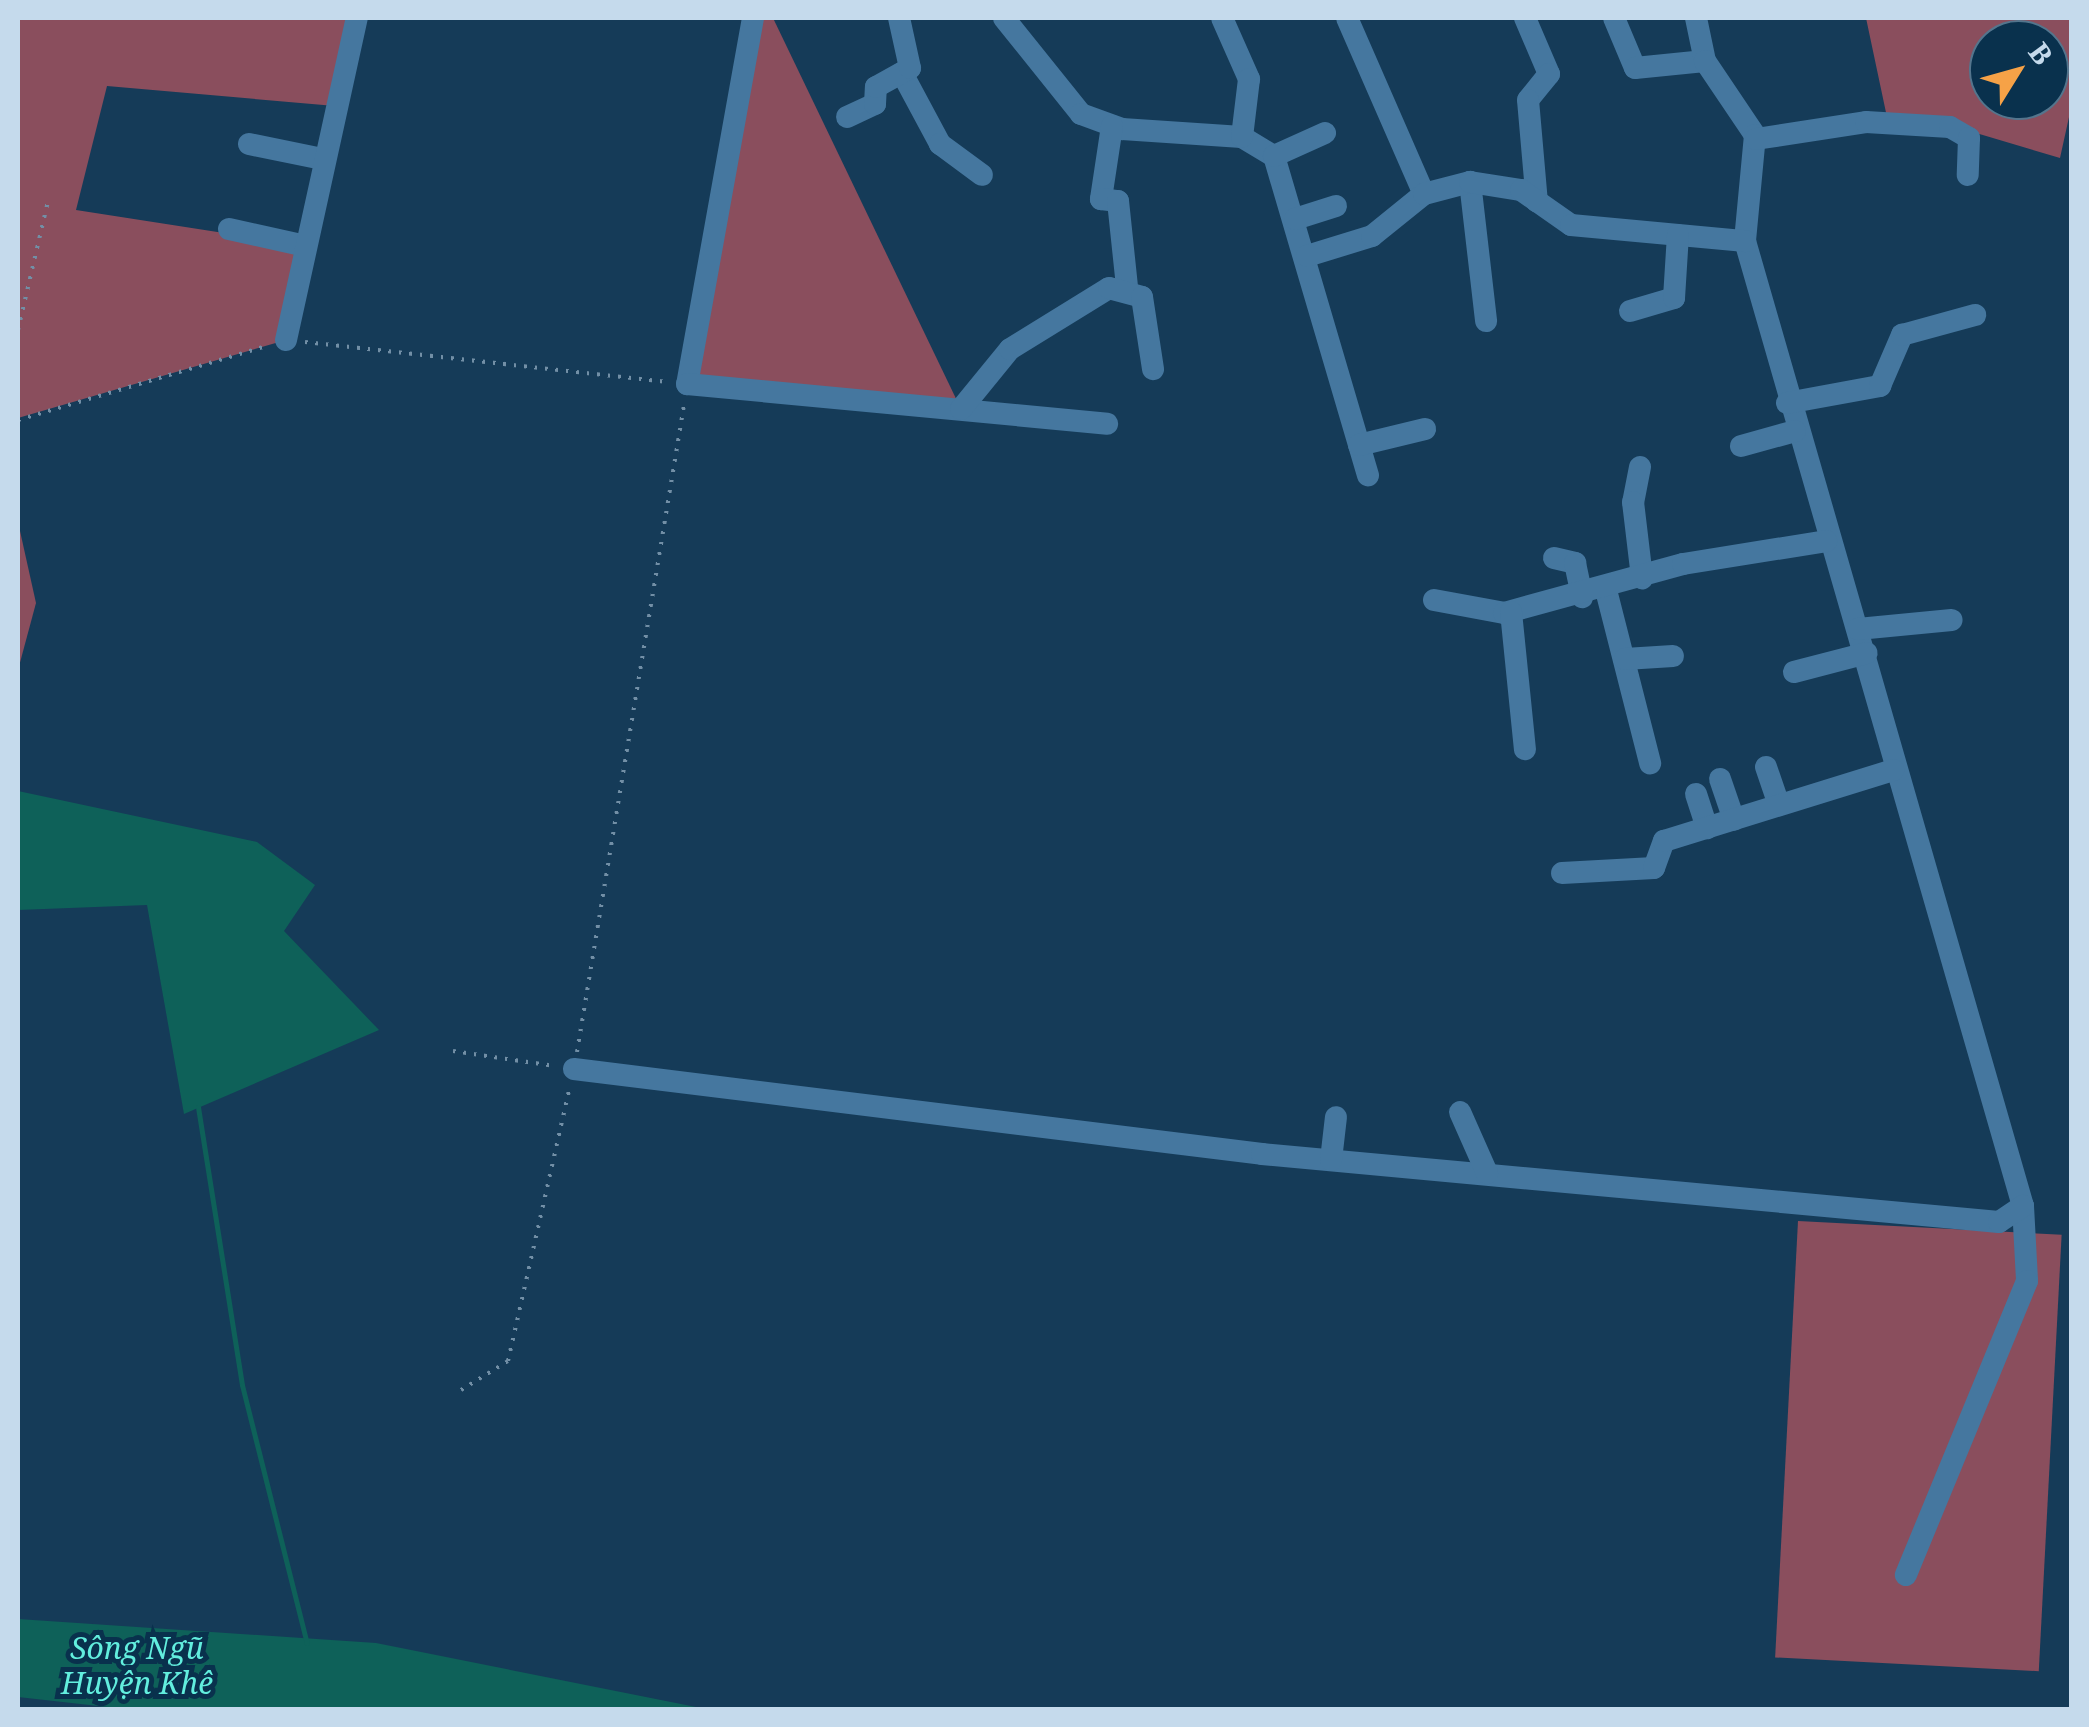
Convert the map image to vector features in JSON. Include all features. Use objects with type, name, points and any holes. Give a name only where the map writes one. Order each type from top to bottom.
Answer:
[{"type":"street","points":[[286,340],[301,245],[356,18]]},
{"type":"street","points":[[753,18],[687,384],[1107,424]]},
{"type":"street","points":[[847,117],[876,104],[876,87],[902,73],[912,59],[899,18]]},
{"type":"street","points":[[1004,18],[1066,103],[1112,126],[1242,137],[1274,156],[1307,256],[1368,475]]},
{"type":"street","points":[[1222,18],[1248,79],[1242,137]]},
{"type":"street","points":[[1347,18],[1424,194]]},
{"type":"street","points":[[1525,18],[1550,74],[1528,100],[1538,202]]},
{"type":"street","points":[[1614,18],[1634,68],[1705,61]]},
{"type":"street","points":[[1696,18],[1705,61],[1756,140],[1745,242],[1826,541],[1867,653],[1893,770],[2023,1206],[2027,1280],[1906,1574]]},
{"type":"street","points":[[902,73],[940,144],[982,175]]},
{"type":"street","points":[[1756,140],[1866,122],[1950,126],[1970,138],[1968,175]]},
{"type":"street","points":[[1112,126],[1101,199],[1118,201],[1127,286],[1146,304],[1153,369]]},
{"type":"street","points":[[1274,156],[1325,134]]},
{"type":"street","points":[[249,144],[322,158]]},
{"type":"street","points":[[1470,182],[1486,321]]},
{"type":"street","points":[[1307,256],[1372,236],[1424,194],[1470,182],[1538,202],[1571,226],[1745,242]]},
{"type":"street","points":[[1295,219],[1336,206]]},
{"type":"street","points":[[230,229],[301,245]]},
{"type":"street","points":[[1630,312],[1674,298],[1678,236]]},
{"type":"street","points":[[961,409],[1046,320],[1127,286]]},
{"type":"street","points":[[1787,404],[1880,386],[1902,335],[1975,314]]},
{"type":"street","points":[[1359,445],[1425,429]]},
{"type":"street","points":[[1741,446],[1795,432]]},
{"type":"street","points":[[1640,467],[1633,502],[1642,578]]},
{"type":"street","points":[[1434,600],[1511,612],[1582,597],[1642,578],[1826,541]]},
{"type":"street","points":[[1554,558],[1575,563],[1582,597]]},
{"type":"street","points":[[1606,590],[1650,763]]},
{"type":"street","points":[[1511,612],[1526,749]]},
{"type":"street","points":[[1858,629],[1952,620]]},
{"type":"street","points":[[1794,672],[1867,653]]},
{"type":"street","points":[[1625,659],[1673,656]]},
{"type":"street","points":[[1766,767],[1779,805]]},
{"type":"street","points":[[1562,873],[1654,868],[1660,843],[1893,770]]},
{"type":"street","points":[[1720,779],[1734,820]]},
{"type":"street","points":[[1696,794],[1707,828]]},
{"type":"street","points":[[574,1069],[1330,1160],[1999,1222],[2023,1206]]},
{"type":"street","points":[[1460,1112],[1487,1173]]},
{"type":"street","points":[[1330,1160],[1336,1117]]},
{"type":"path","points":[[18,330],[48,201]]},
{"type":"path","points":[[18,420],[286,340],[687,384],[574,1069],[508,1361],[461,1390]]},
{"type":"path","points":[[452,1051],[574,1069]]},
{"type":"shaded area","points":[[18,18],[343,18],[354,29],[335,106],[107,86],[76,210],[301,245],[286,340],[18,418]]},
{"type":"shaded area","points":[[753,18],[773,18],[961,409],[687,384]]},
{"type":"shaded area","points":[[1866,18],[2071,18],[2069,117],[2069,20],[1969,20],[1969,120],[2068,120],[2060,158],[1966,130],[1888,122]]},
{"type":"shaded area","points":[[18,522],[36,603],[18,670]]},
{"type":"shaded area","points":[[1798,1221],[2062,1235],[2039,1671],[1775,1657]]},
{"type":"water","points":[[18,791],[257,842],[315,885],[284,931],[379,1030],[184,1114],[147,905],[18,910]]},
{"type":"water","name":"Sông Ngũ Huyện Khê","points":[[18,1619],[376,1643],[706,1709],[134,1710],[18,1697]]},
{"type":"waterway","points":[[198,1107],[242,1385],[307,1643]]}]
